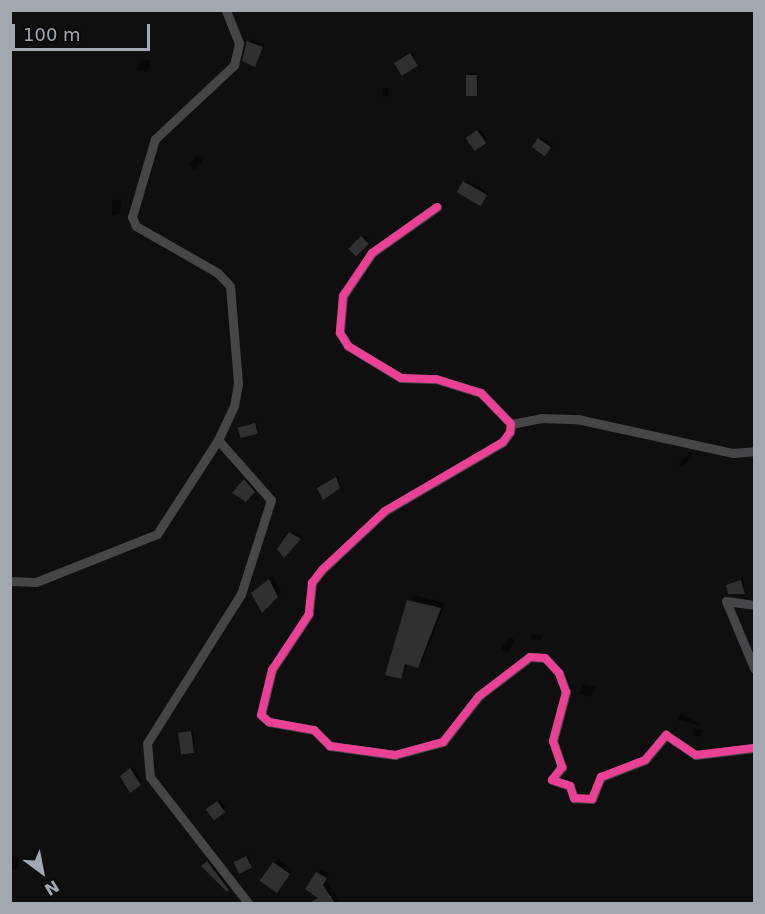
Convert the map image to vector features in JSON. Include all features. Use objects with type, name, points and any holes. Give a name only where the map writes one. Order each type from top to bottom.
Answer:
[{"type":"street","points":[[10,581],[36,582],[157,534],[218,440],[238,383],[230,286],[218,273],[136,226],[132,217],[155,138],[234,65],[239,43],[226,10]]},
{"type":"street","points":[[437,207],[372,253],[343,296],[340,333],[348,346],[400,378],[436,379],[481,393],[511,424]]},
{"type":"street","points":[[511,424],[541,417],[577,419],[733,453],[754,451]]},
{"type":"street","points":[[511,424],[503,442],[385,511],[322,570],[312,583],[309,614],[272,670],[261,715],[269,722],[314,730],[330,746],[395,755],[443,742],[479,696],[530,657],[545,658],[559,673],[566,692],[554,741],[562,767],[552,780],[570,786],[574,798],[592,799],[597,782],[645,760],[666,735],[696,755],[754,748]]},
{"type":"street","points":[[218,440],[270,500],[241,594],[147,743],[150,777],[249,903]]},
{"type":"street","points":[[754,605],[726,602],[754,668]]},
{"type":"building","points":[[247,41],[263,47],[255,67],[242,61]]},
{"type":"building","points":[[410,53],[418,66],[402,76],[394,63]]},
{"type":"building","points":[[466,75],[477,75],[477,96],[466,96]]},
{"type":"building","points":[[477,130],[486,143],[475,151],[466,138]]},
{"type":"building","points":[[538,138],[551,147],[545,156],[532,147]]},
{"type":"building","points":[[463,181],[487,195],[481,206],[456,192]]},
{"type":"building","points":[[361,236],[369,244],[356,257],[348,249]]},
{"type":"building","points":[[255,423],[258,434],[240,438],[238,428]]},
{"type":"building","points":[[336,477],[340,488],[323,500],[317,488]]},
{"type":"building","points":[[244,479],[255,492],[246,502],[232,493]]},
{"type":"building","points":[[289,532],[301,539],[284,558],[277,549]]},
{"type":"building","points":[[269,579],[278,597],[262,613],[251,593]]},
{"type":"building","points":[[741,580],[745,594],[728,594],[726,585]]},
{"type":"building","points":[[407,600],[441,608],[418,668],[405,664],[401,679],[385,675]]},
{"type":"building","points":[[191,731],[194,753],[181,755],[178,733]]},
{"type":"building","points":[[130,768],[141,785],[130,793],[120,776]]},
{"type":"building","points":[[217,801],[225,812],[214,821],[206,809]]},
{"type":"building","points":[[246,856],[252,868],[239,874],[234,862]]},
{"type":"building","points":[[207,861],[229,890],[227,892],[201,866]]},
{"type":"building","points":[[273,862],[290,874],[277,893],[260,881]]},
{"type":"building","points":[[316,872],[327,878],[323,885],[335,903],[309,903],[318,898],[305,889]]},
{"type":"cycle path","points":[[437,207],[372,253],[343,296],[340,333],[348,346],[401,378],[436,379],[481,393],[511,424],[510,432],[503,442],[385,511],[322,570],[312,583],[309,614],[272,670],[261,715],[269,722],[314,730],[330,746],[395,755],[443,742],[479,696],[530,657],[545,658],[559,673],[566,692],[553,741],[562,767],[552,780],[570,786],[574,798],[592,799],[601,777],[645,760],[666,735],[696,755],[754,748]]}]
